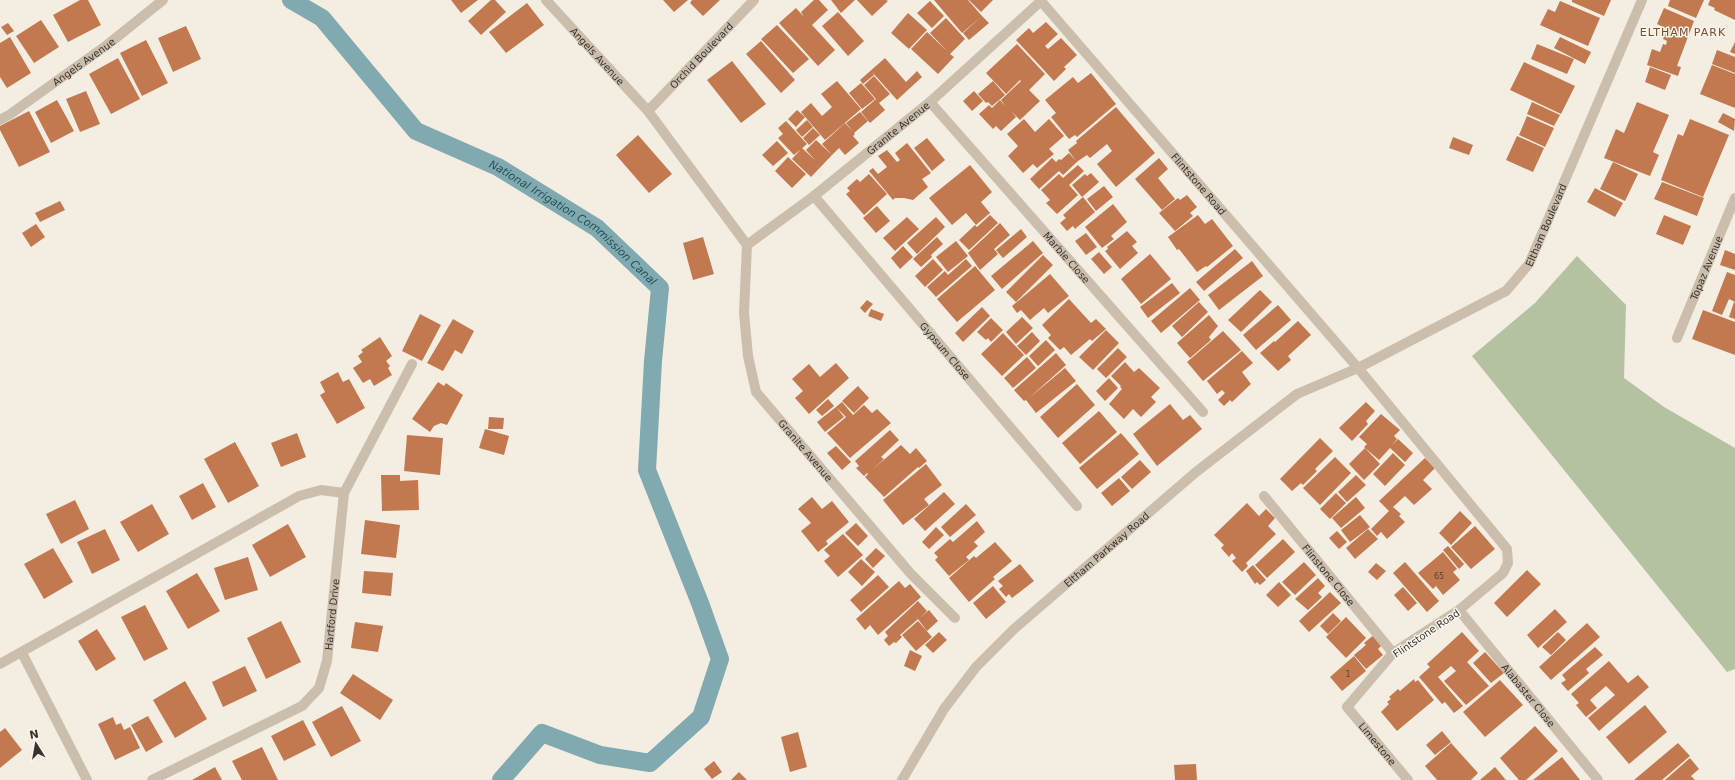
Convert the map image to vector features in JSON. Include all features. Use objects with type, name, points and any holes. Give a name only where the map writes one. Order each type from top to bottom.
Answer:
[{"type":"street","name":"Angels Avenue","points":[[0,120],[106,45],[163,0]]},
{"type":"street","name":"Angels Avenue","points":[[546,0],[648,111]]},
{"type":"street","name":"Eltham Boulevard","points":[[1358,368],[1506,290],[1529,264],[1642,0]]},
{"type":"street","name":"Orchid Boulevard","points":[[648,111],[752,1]]},
{"type":"street","name":"Flintstone Road","points":[[1040,1],[1358,368],[1507,549],[1508,563],[1503,573],[1459,610],[1394,653],[1347,707]]},
{"type":"street","name":"Granite Avenue","points":[[955,618],[911,574],[756,392],[748,356],[744,313],[747,245],[814,196],[930,102],[1040,1]]},
{"type":"street","name":"Marble Close","points":[[930,102],[1204,412]]},
{"type":"street","points":[[648,111],[747,245]]},
{"type":"street","name":"Gypsum Close","points":[[814,196],[1077,506]]},
{"type":"street","name":"Topaz Avenue","points":[[1676,338],[1735,198]]},
{"type":"street","name":"Hartford Drive","points":[[152,780],[302,706],[319,688],[326,661],[344,493],[412,364]]},
{"type":"street","name":"Eltham Parkway Road","points":[[902,780],[944,709],[976,667],[1014,629],[1196,472],[1296,394],[1358,368]]},
{"type":"street","points":[[0,664],[299,496],[321,490],[344,493]]},
{"type":"street","name":"Flinstone Close","points":[[1264,496],[1394,653]]},
{"type":"street","name":"Alabaster Close","points":[[1459,610],[1598,780]]},
{"type":"street","points":[[22,653],[87,780]]},
{"type":"street","name":"Limestone","points":[[1347,707],[1408,780]]},
{"type":"green space","points":[[1577,256],[1626,305],[1624,378],[1664,407],[1735,448],[1735,669],[1727,672],[1472,356],[1535,303]]},
{"type":"building","points":[[80,0],[88,0],[101,25],[68,42],[53,15]]},
{"type":"building","points":[[451,0],[478,0],[461,13]]},
{"type":"building","points":[[491,0],[495,0],[506,12],[481,35],[468,21]]},
{"type":"building","points":[[663,0],[688,0],[674,12]]},
{"type":"building","points":[[692,0],[720,0],[703,16],[690,3]]},
{"type":"building","points":[[814,0],[819,0],[828,10],[812,25],[835,50],[818,66],[779,23],[796,8],[804,17],[801,12]]},
{"type":"building","points":[[831,0],[855,0],[841,13]]},
{"type":"building","points":[[857,0],[886,0],[888,1],[872,16]]},
{"type":"building","points":[[934,0],[968,0],[982,16],[962,33]]},
{"type":"building","points":[[969,0],[993,0],[981,12]]},
{"type":"building","points":[[1572,0],[1611,0],[1604,16],[1572,2]]},
{"type":"building","points":[[1670,0],[1704,0],[1696,18],[1668,6]]},
{"type":"building","points":[[1710,0],[1735,0],[1735,20],[1714,10],[1715,8],[1708,5]]},
{"type":"building","points":[[930,1],[944,16],[932,28],[917,13]]},
{"type":"building","points":[[1560,1],[1600,18],[1588,46],[1540,25],[1548,9],[1555,12]]},
{"type":"building","points":[[527,3],[544,25],[506,53],[489,32]]},
{"type":"building","points":[[1664,8],[1694,21],[1677,66],[1681,67],[1678,76],[1647,65],[1652,49],[1660,52],[1663,44],[1666,45],[1667,41],[1663,39],[1667,30],[1682,35],[1668,29],[1670,24],[1667,29],[1657,24]]},
{"type":"building","points":[[838,12],[864,41],[848,56],[822,26]]},
{"type":"building","points":[[908,13],[927,30],[909,49],[891,33]]},
{"type":"building","points":[[982,16],[989,23],[969,40],[963,33]]},
{"type":"building","points":[[946,18],[965,39],[950,54],[954,57],[938,74],[911,49],[927,32],[947,51],[930,33]]},
{"type":"building","points":[[41,20],[59,47],[34,63],[16,36]]},
{"type":"building","points":[[1046,22],[1058,34],[1045,46],[1048,49],[1061,38],[1077,55],[1064,67],[1066,69],[1054,81],[1016,40],[1029,28],[1033,33]]},
{"type":"building","points":[[8,23],[14,31],[7,35],[1,27]]},
{"type":"building","points":[[777,25],[809,59],[793,73],[761,39]]},
{"type":"building","points":[[186,26],[201,59],[173,72],[158,38]]},
{"type":"building","points":[[10,37],[31,73],[7,88],[0,77],[0,43]]},
{"type":"building","points":[[1560,37],[1591,52],[1585,64],[1554,48]]},
{"type":"building","points":[[146,40],[168,83],[142,96],[120,53]]},
{"type":"building","points":[[761,41],[795,80],[781,93],[746,54]]},
{"type":"building","points":[[1735,42],[1735,54],[1730,52]]},
{"type":"building","points":[[1017,44],[1045,74],[1029,90],[1040,101],[1020,120],[1011,111],[1016,117],[1001,131],[996,126],[993,129],[979,114],[989,105],[992,108],[1000,100],[1005,106],[1001,100],[1021,81],[1020,80],[1006,94],[986,73]]},
{"type":"building","points":[[1537,44],[1574,59],[1567,74],[1531,59]]},
{"type":"building","points":[[1717,50],[1735,57],[1735,73],[1712,64]]},
{"type":"building","points":[[118,58],[140,99],[111,114],[89,74]]},
{"type":"building","points":[[885,58],[906,82],[917,71],[922,77],[897,100],[872,72],[874,75],[863,84],[860,80]]},
{"type":"building","points":[[732,61],[766,104],[741,123],[707,80]]},
{"type":"building","points":[[1524,62],[1575,86],[1561,114],[1510,90]]},
{"type":"building","points":[[1712,65],[1735,74],[1735,108],[1700,94]]},
{"type":"building","points":[[1650,67],[1671,75],[1665,90],[1645,82]]},
{"type":"building","points":[[1091,73],[1116,104],[1077,137],[1075,135],[1069,139],[1051,117],[1056,113],[1045,100],[1073,77],[1078,83]]},
{"type":"building","points":[[874,76],[890,94],[879,103],[885,110],[870,123],[861,112],[876,99],[864,85]]},
{"type":"building","points":[[837,81],[861,109],[825,140],[801,112],[811,103],[822,116],[832,107],[821,94]]},
{"type":"building","points":[[993,81],[1005,95],[992,106],[988,102],[986,103],[978,94]]},
{"type":"building","points":[[861,83],[875,99],[862,109],[849,93]]},
{"type":"building","points":[[86,91],[100,124],[80,132],[66,99]]},
{"type":"building","points":[[974,91],[983,101],[972,111],[963,101]]},
{"type":"building","points":[[57,100],[74,131],[51,143],[35,112]]},
{"type":"building","points":[[1532,102],[1560,115],[1554,126],[1527,114]]},
{"type":"building","points":[[1637,102],[1669,115],[1653,152],[1659,155],[1650,176],[1604,158],[1616,129],[1624,133]]},
{"type":"building","points":[[1116,107],[1155,153],[1116,187],[1097,164],[1112,151],[1107,144],[1090,158],[1087,155],[1078,161],[1063,175],[1059,171],[1039,189],[1030,179],[1052,158],[1056,162],[1059,159],[1061,160],[1069,153],[1076,161],[1068,150],[1077,143],[1076,141]]},
{"type":"building","points":[[797,110],[805,117],[796,127],[788,119]]},
{"type":"building","points":[[29,111],[50,152],[19,167],[0,130],[0,126]]},
{"type":"building","points":[[860,112],[868,121],[854,133],[846,123]]},
{"type":"building","points":[[1723,113],[1735,119],[1734,131],[1718,122]]},
{"type":"building","points":[[1527,116],[1554,128],[1545,147],[1519,135]]},
{"type":"building","points":[[1024,119],[1035,132],[1049,119],[1064,136],[1049,149],[1054,154],[1037,168],[1033,164],[1023,173],[1008,156],[1018,146],[1007,134]]},
{"type":"building","points":[[1690,119],[1729,135],[1703,197],[1661,180],[1678,134],[1683,136]]},
{"type":"building","points":[[807,120],[813,127],[802,137],[796,130]]},
{"type":"building","points":[[786,121],[807,144],[794,155],[778,138],[783,134],[778,128]]},
{"type":"building","points":[[845,123],[855,134],[853,136],[859,143],[845,155],[839,148],[832,155],[822,144]]},
{"type":"building","points":[[813,128],[820,135],[809,145],[803,138]]},
{"type":"building","points":[[638,135],[672,174],[649,193],[616,155]]},
{"type":"building","points":[[1517,136],[1544,148],[1533,172],[1506,160]]},
{"type":"building","points":[[1453,137],[1473,145],[1469,155],[1449,148]]},
{"type":"building","points":[[927,138],[945,160],[932,171],[914,148]]},
{"type":"building","points":[[816,140],[832,155],[811,177],[792,159],[802,148],[815,160],[806,150]]},
{"type":"building","points":[[777,141],[788,153],[773,166],[762,155]]},
{"type":"building","points":[[907,143],[931,173],[922,179],[928,187],[913,200],[895,198],[893,200],[869,171],[873,168],[878,174],[887,167],[878,156],[887,150],[897,162],[900,160],[895,153]]},
{"type":"building","points":[[788,157],[806,174],[792,188],[775,171]]},
{"type":"building","points":[[1159,158],[1168,169],[1158,178],[1175,199],[1162,210],[1135,179]]},
{"type":"building","points":[[1613,162],[1638,174],[1625,201],[1600,189]]},
{"type":"building","points":[[970,165],[992,192],[981,202],[990,213],[976,225],[966,213],[952,225],[929,198]]},
{"type":"building","points":[[1078,165],[1084,171],[1069,185],[1078,195],[1057,214],[1046,203],[1050,200],[1041,190],[1059,174],[1063,178]]},
{"type":"building","points":[[1091,173],[1099,182],[1082,197],[1072,185],[1085,174],[1087,176]]},
{"type":"building","points":[[869,174],[887,194],[864,215],[846,194],[850,191],[847,188],[857,179],[860,182]]},
{"type":"building","points":[[1662,182],[1704,198],[1697,216],[1654,199]]},
{"type":"building","points":[[1104,186],[1113,197],[1096,211],[1087,199]]},
{"type":"building","points":[[1595,188],[1623,203],[1615,217],[1587,202]]},
{"type":"building","points":[[1187,195],[1197,207],[1190,213],[1193,216],[1175,231],[1159,213],[1178,198],[1180,200]]},
{"type":"building","points":[[1083,197],[1095,212],[1075,229],[1073,226],[1067,231],[1060,223],[1066,218],[1063,215]]},
{"type":"building","points":[[60,201],[65,210],[40,222],[35,213]]},
{"type":"building","points":[[1113,204],[1127,222],[1111,236],[1114,239],[1102,248],[1085,227]]},
{"type":"building","points":[[877,206],[890,221],[876,233],[863,218]]},
{"type":"building","points":[[990,215],[998,223],[969,250],[959,240],[975,225],[977,227]]},
{"type":"building","points":[[1198,215],[1205,224],[1212,219],[1233,246],[1207,267],[1206,266],[1197,272],[1179,249],[1177,250],[1168,237]]},
{"type":"building","points":[[1664,215],[1691,226],[1683,245],[1656,234]]},
{"type":"building","points":[[907,217],[919,229],[895,251],[883,238]]},
{"type":"building","points":[[936,217],[945,227],[917,254],[907,243]]},
{"type":"building","points":[[1000,223],[1010,235],[994,249],[998,254],[980,270],[968,253]]},
{"type":"building","points":[[36,224],[45,237],[31,247],[22,233]]},
{"type":"building","points":[[1021,229],[1027,237],[1003,258],[996,250]]},
{"type":"building","points":[[1127,231],[1137,242],[1132,246],[1138,253],[1120,269],[1105,251],[1108,249],[1107,247]]},
{"type":"building","points":[[1086,233],[1097,247],[1086,255],[1075,241]]},
{"type":"building","points":[[703,237],[714,274],[693,280],[683,243]]},
{"type":"building","points":[[937,237],[943,244],[921,267],[913,259]]},
{"type":"building","points":[[956,241],[968,256],[948,272],[936,257]]},
{"type":"building","points":[[1033,241],[1043,253],[1002,289],[991,276]]},
{"type":"building","points":[[903,246],[913,257],[900,269],[891,258]]},
{"type":"building","points":[[1235,249],[1243,258],[1204,291],[1196,282]]},
{"type":"building","points":[[1725,250],[1735,254],[1735,270],[1720,265]]},
{"type":"building","points":[[1099,252],[1112,267],[1104,274],[1091,259]]},
{"type":"building","points":[[1150,254],[1171,279],[1141,304],[1121,279]]},
{"type":"building","points":[[1043,255],[1053,265],[1016,302],[1006,292]]},
{"type":"building","points":[[933,259],[943,270],[925,287],[915,276]]},
{"type":"building","points":[[966,259],[972,266],[936,297],[927,287],[945,271],[948,275]]},
{"type":"building","points":[[1252,261],[1263,276],[1219,310],[1208,295]]},
{"type":"building","points":[[975,266],[995,290],[957,322],[937,299]]},
{"type":"building","points":[[1727,272],[1735,275],[1735,302],[1729,299],[1722,315],[1712,311]]},
{"type":"building","points":[[1050,274],[1069,296],[1048,313],[1044,308],[1030,320],[1021,310],[1017,313],[1012,306]]},
{"type":"building","points":[[1172,283],[1180,293],[1148,318],[1140,307]]},
{"type":"building","points":[[1190,288],[1200,300],[1161,333],[1151,321]]},
{"type":"building","points":[[1260,290],[1272,302],[1241,332],[1228,320]]},
{"type":"building","points":[[1069,299],[1091,323],[1096,319],[1106,329],[1092,341],[1090,339],[1071,355],[1064,347],[1060,350],[1048,338],[1051,335],[1042,325]]},
{"type":"building","points":[[867,300],[873,304],[865,313],[860,308]]},
{"type":"building","points":[[1199,302],[1208,312],[1182,337],[1172,326]]},
{"type":"building","points":[[1734,302],[1735,303],[1735,319],[1729,317]]},
{"type":"building","points":[[1278,305],[1291,320],[1256,350],[1243,335]]},
{"type":"building","points":[[982,307],[990,316],[963,342],[955,333]]},
{"type":"building","points":[[871,309],[884,314],[881,321],[868,316]]},
{"type":"building","points":[[1703,310],[1735,322],[1735,355],[1692,339]]},
{"type":"building","points":[[420,314],[441,325],[422,361],[402,351]]},
{"type":"building","points":[[1209,315],[1218,326],[1209,337],[1211,340],[1190,358],[1177,343]]},
{"type":"building","points":[[1022,317],[1033,328],[1016,344],[1006,332]]},
{"type":"building","points":[[991,318],[1003,330],[991,342],[988,338],[986,340],[977,332]]},
{"type":"building","points":[[453,319],[474,331],[462,354],[455,350],[443,371],[427,363]]},
{"type":"building","points":[[1298,321],[1311,335],[1288,356],[1291,360],[1278,371],[1260,353],[1274,341],[1275,342]]},
{"type":"building","points":[[1106,330],[1119,343],[1093,370],[1079,357]]},
{"type":"building","points":[[1223,331],[1241,350],[1203,381],[1187,362]]},
{"type":"building","points":[[1032,332],[1040,341],[1026,355],[1017,346]]},
{"type":"building","points":[[1003,333],[1024,355],[1002,376],[981,354]]},
{"type":"building","points":[[380,337],[392,356],[386,361],[390,366],[388,368],[392,375],[374,386],[370,379],[363,383],[353,368],[362,362],[358,356],[363,352],[361,350]]},
{"type":"building","points":[[1046,340],[1055,350],[1038,366],[1029,356]]},
{"type":"building","points":[[1118,348],[1127,357],[1106,378],[1097,369]]},
{"type":"building","points":[[1242,351],[1253,363],[1242,372],[1251,384],[1232,402],[1230,400],[1224,406],[1218,400],[1225,393],[1222,390],[1217,394],[1207,381]]},
{"type":"building","points":[[1056,353],[1066,365],[1029,398],[1065,368],[1076,381],[1036,413],[1026,400],[1024,401],[1014,390]]},
{"type":"building","points":[[1027,357],[1036,368],[1013,388],[1004,378]]},
{"type":"building","points":[[1125,362],[1134,372],[1139,368],[1160,388],[1151,397],[1156,402],[1141,417],[1133,409],[1124,419],[1109,404],[1122,389],[1111,376]]},
{"type":"building","points":[[836,363],[849,378],[809,414],[795,398],[803,391],[792,379],[809,364],[820,377]]},
{"type":"building","points":[[338,372],[343,382],[349,379],[365,408],[337,424],[320,395],[325,392],[320,382]]},
{"type":"building","points":[[1109,378],[1118,388],[1105,401],[1096,391]]},
{"type":"building","points":[[438,382],[444,386],[446,383],[463,395],[447,425],[441,423],[434,426],[430,432],[412,419]]},
{"type":"building","points":[[1077,384],[1095,405],[1058,438],[1040,417]]},
{"type":"building","points":[[858,386],[869,398],[854,413],[842,401]]},
{"type":"building","points":[[828,399],[834,406],[822,416],[816,410]]},
{"type":"building","points":[[842,402],[853,415],[864,405],[872,413],[877,409],[891,423],[850,458],[827,433],[846,417],[836,407]]},
{"type":"building","points":[[1366,402],[1375,411],[1366,421],[1368,424],[1352,441],[1339,428]]},
{"type":"building","points":[[1170,404],[1183,420],[1190,415],[1202,429],[1157,466],[1133,434]]},
{"type":"building","points":[[836,407],[844,417],[825,432],[817,422]]},
{"type":"building","points":[[1099,411],[1117,432],[1080,464],[1062,443]]},
{"type":"building","points":[[1381,414],[1400,430],[1394,436],[1397,439],[1392,445],[1398,439],[1413,453],[1405,462],[1390,448],[1379,460],[1364,447],[1367,444],[1359,437]]},
{"type":"building","points":[[489,417],[504,418],[503,429],[488,429]]},
{"type":"building","points":[[485,429],[509,436],[504,455],[479,448]]},
{"type":"building","points":[[890,430],[899,440],[881,457],[884,459],[872,470],[901,445],[910,454],[916,448],[927,461],[884,497],[865,477],[868,474],[867,473],[864,476],[856,468],[859,466],[855,461]]},
{"type":"building","points":[[297,433],[306,457],[281,467],[271,443]]},
{"type":"building","points":[[1121,433],[1139,454],[1097,489],[1079,468]]},
{"type":"building","points":[[407,435],[443,438],[440,475],[404,471]]},
{"type":"building","points":[[1320,438],[1333,451],[1315,469],[1317,471],[1303,485],[1301,483],[1292,491],[1280,479]]},
{"type":"building","points":[[235,442],[259,486],[228,503],[204,459]]},
{"type":"building","points":[[836,446],[851,462],[842,470],[827,453]]},
{"type":"building","points":[[1365,448],[1380,464],[1364,480],[1349,464]]},
{"type":"building","points":[[1393,453],[1405,465],[1385,486],[1373,474]]},
{"type":"building","points":[[1335,457],[1351,473],[1320,505],[1303,488]]},
{"type":"building","points":[[1425,458],[1435,468],[1423,480],[1432,489],[1414,505],[1405,496],[1393,507],[1401,514],[1399,516],[1405,522],[1387,539],[1381,532],[1377,536],[1371,529],[1389,511],[1379,501]]},
{"type":"building","points":[[1140,460],[1151,472],[1132,489],[1121,477]]},
{"type":"building","points":[[926,464],[942,485],[924,499],[929,505],[903,525],[883,500]]},
{"type":"building","points":[[381,475],[400,475],[400,481],[418,480],[419,510],[382,511]]},
{"type":"building","points":[[1356,475],[1366,485],[1347,502],[1338,492]]},
{"type":"building","points":[[1119,478],[1130,491],[1112,506],[1101,493]]},
{"type":"building","points":[[203,483],[216,507],[192,520],[179,496]]},
{"type":"building","points":[[944,492],[955,504],[925,531],[914,519]]},
{"type":"building","points":[[1336,493],[1346,503],[1330,519],[1320,509]]},
{"type":"building","points":[[812,497],[822,509],[832,501],[849,522],[826,541],[828,544],[818,552],[801,531],[811,523],[798,509]]},
{"type":"building","points":[[1356,497],[1365,508],[1341,528],[1332,518]]},
{"type":"building","points":[[75,500],[89,529],[61,544],[46,514]]},
{"type":"building","points":[[1247,503],[1259,516],[1266,509],[1275,518],[1268,526],[1276,534],[1246,563],[1248,566],[1242,572],[1232,561],[1236,558],[1232,553],[1229,557],[1221,548],[1224,545],[1214,535]]},
{"type":"building","points":[[152,504],[169,534],[138,552],[120,522]]},
{"type":"building","points":[[966,504],[976,515],[950,537],[941,527]]},
{"type":"building","points":[[1460,511],[1472,523],[1451,545],[1439,533]]},
{"type":"building","points":[[1360,515],[1370,527],[1350,542],[1341,530]]},
{"type":"building","points":[[365,520],[400,525],[396,558],[361,554]]},
{"type":"building","points":[[977,521],[985,532],[974,542],[978,546],[966,557],[969,560],[949,576],[935,560],[938,557],[934,553],[950,539],[953,542]]},
{"type":"building","points":[[856,523],[868,536],[858,546],[845,533]]},
{"type":"building","points":[[288,524],[306,557],[270,577],[252,545]]},
{"type":"building","points":[[1475,526],[1495,549],[1471,569],[1451,547]]},
{"type":"building","points":[[936,527],[944,535],[929,549],[922,542]]},
{"type":"building","points":[[105,529],[120,560],[92,574],[77,542]]},
{"type":"building","points":[[1368,529],[1378,539],[1355,559],[1346,548]]},
{"type":"building","points":[[1337,531],[1347,542],[1339,549],[1329,538]]},
{"type":"building","points":[[843,534],[863,555],[838,577],[824,561],[830,556],[824,550]]},
{"type":"building","points":[[1283,539],[1295,552],[1267,578],[1255,565]]},
{"type":"building","points":[[995,542],[1012,561],[993,577],[995,579],[969,602],[949,578],[974,556],[976,558]]},
{"type":"building","points":[[1448,546],[1464,564],[1459,569],[1443,550]]},
{"type":"building","points":[[53,548],[73,582],[44,599],[24,564]]},
{"type":"building","points":[[876,548],[885,556],[873,568],[865,559]]},
{"type":"building","points":[[1443,552],[1457,569],[1453,572],[1460,580],[1443,595],[1436,586],[1433,589],[1418,573]]},
{"type":"building","points":[[248,557],[258,590],[225,600],[214,568]]},
{"type":"building","points":[[861,559],[875,572],[862,586],[848,572]]},
{"type":"building","points":[[1304,562],[1316,575],[1295,595],[1282,582]]},
{"type":"building","points":[[1405,562],[1439,601],[1427,612],[1393,573]]},
{"type":"building","points":[[1376,563],[1386,571],[1377,580],[1368,572]]},
{"type":"building","points":[[1020,564],[1034,581],[1012,598],[1009,594],[1006,597],[999,589],[1003,586],[998,581]]},
{"type":"building","points":[[1253,565],[1266,580],[1260,585],[1257,582],[1255,584],[1246,571]]},
{"type":"building","points":[[1527,570],[1541,584],[1507,617],[1494,603]]},
{"type":"building","points":[[364,571],[393,573],[391,596],[362,593]]},
{"type":"building","points":[[197,573],[220,611],[188,629],[166,591]]},
{"type":"building","points":[[878,575],[889,587],[861,612],[850,600]]},
{"type":"building","points":[[1318,578],[1325,586],[1318,593],[1322,597],[1308,610],[1295,599]]},
{"type":"building","points":[[899,581],[905,588],[910,584],[921,597],[878,635],[870,625],[865,630],[856,619]]},
{"type":"building","points":[[1279,582],[1291,595],[1278,607],[1266,595]]},
{"type":"building","points":[[993,586],[1006,602],[986,619],[973,603]]},
{"type":"building","points":[[1403,587],[1417,603],[1408,611],[1394,595]]},
{"type":"building","points":[[1330,592],[1341,603],[1309,632],[1299,621]]},
{"type":"building","points":[[918,601],[927,611],[920,618],[929,610],[938,621],[927,631],[918,619],[900,635],[902,637],[896,643],[894,642],[889,646],[884,640],[888,636],[885,632]]},
{"type":"building","points":[[145,605],[168,649],[144,661],[121,617]]},
{"type":"building","points":[[1555,609],[1567,622],[1538,648],[1527,635]]},
{"type":"building","points":[[1333,613],[1341,621],[1328,634],[1320,626]]},
{"type":"building","points":[[1346,617],[1366,638],[1346,658],[1326,637]]},
{"type":"building","points":[[281,621],[301,662],[266,679],[247,638]]},
{"type":"building","points":[[918,621],[932,637],[916,651],[902,635]]},
{"type":"building","points":[[355,622],[383,626],[378,652],[351,648]]},
{"type":"building","points":[[1587,623],[1600,637],[1551,680],[1539,667]]},
{"type":"building","points":[[97,629],[116,659],[96,671],[78,641]]},
{"type":"building","points":[[939,632],[947,640],[933,653],[925,645]]},
{"type":"building","points":[[1462,632],[1479,651],[1467,662],[1489,686],[1466,705],[1444,681],[1456,671],[1451,666],[1438,677],[1463,706],[1454,713],[1445,702],[1442,704],[1419,677],[1430,667],[1427,664]]},
{"type":"building","points":[[1558,632],[1566,640],[1551,655],[1542,647]]},
{"type":"building","points":[[1375,634],[1383,644],[1378,649],[1383,655],[1366,669],[1354,655],[1366,645],[1364,643]]},
{"type":"building","points":[[1595,647],[1603,655],[1586,669],[1589,673],[1568,691],[1561,683],[1566,680],[1562,675]]},
{"type":"building","points":[[910,650],[922,656],[915,671],[904,666]]},
{"type":"building","points":[[1485,652],[1504,673],[1491,683],[1473,663]]},
{"type":"building","points":[[1354,656],[1366,671],[1342,691],[1330,677]]},
{"type":"building","points":[[1609,661],[1628,683],[1638,675],[1649,687],[1599,731],[1588,718],[1615,695],[1606,686],[1590,700],[1597,708],[1586,717],[1576,705],[1579,703],[1571,694]]},
{"type":"building","points":[[245,666],[257,691],[223,707],[212,682]]},
{"type":"building","points":[[353,674],[393,700],[380,720],[340,693]]},
{"type":"building","points":[[1414,679],[1415,682],[1418,680],[1434,700],[1397,731],[1381,712],[1389,704],[1387,702],[1391,699],[1389,697],[1398,689],[1400,691]]},
{"type":"building","points":[[1500,680],[1523,705],[1485,737],[1463,712]]},
{"type":"building","points":[[185,681],[207,719],[175,738],[153,700]]},
{"type":"building","points":[[1645,705],[1667,732],[1629,764],[1606,737]]},
{"type":"building","points":[[342,706],[361,741],[331,757],[312,722]]},
{"type":"building","points":[[148,716],[163,742],[146,752],[131,725]]},
{"type":"building","points":[[113,717],[116,725],[121,723],[124,730],[130,727],[140,748],[115,760],[98,724]]},
{"type":"building","points":[[303,720],[316,745],[284,761],[271,736]]},
{"type":"building","points":[[1535,726],[1558,751],[1526,780],[1519,780],[1500,758]]},
{"type":"building","points":[[5,728],[22,750],[0,768],[0,732]]},
{"type":"building","points":[[1442,731],[1451,742],[1435,755],[1426,745]]},
{"type":"building","points":[[798,732],[807,767],[790,772],[781,737]]},
{"type":"building","points":[[1451,743],[1478,773],[1471,780],[1437,780],[1425,766]]},
{"type":"building","points":[[1678,743],[1690,756],[1662,780],[1634,780]]},
{"type":"building","points":[[262,747],[278,780],[242,780],[232,761]]},
{"type":"building","points":[[1562,757],[1580,780],[1533,780]]},
{"type":"building","points":[[1690,758],[1699,769],[1691,776],[1695,780],[1665,780]]},
{"type":"building","points":[[714,761],[722,772],[712,779],[704,769]]},
{"type":"building","points":[[1196,764],[1197,780],[1175,780],[1174,765]]},
{"type":"building","points":[[215,767],[222,780],[192,780]]},
{"type":"building","points":[[1495,767],[1506,780],[1480,780]]},
{"type":"building","points":[[739,772],[747,780],[731,780]]},
{"type":"waterway","name":"National Irrigation Commission Canal","points":[[291,0],[322,18],[416,131],[498,167],[597,228],[660,288],[653,361],[647,470],[700,603],[720,659],[701,717],[650,763],[600,755],[542,733],[501,780]]},
{"type":"district","name":"ELTHAM PARK","points":[[1683,32]]}]
